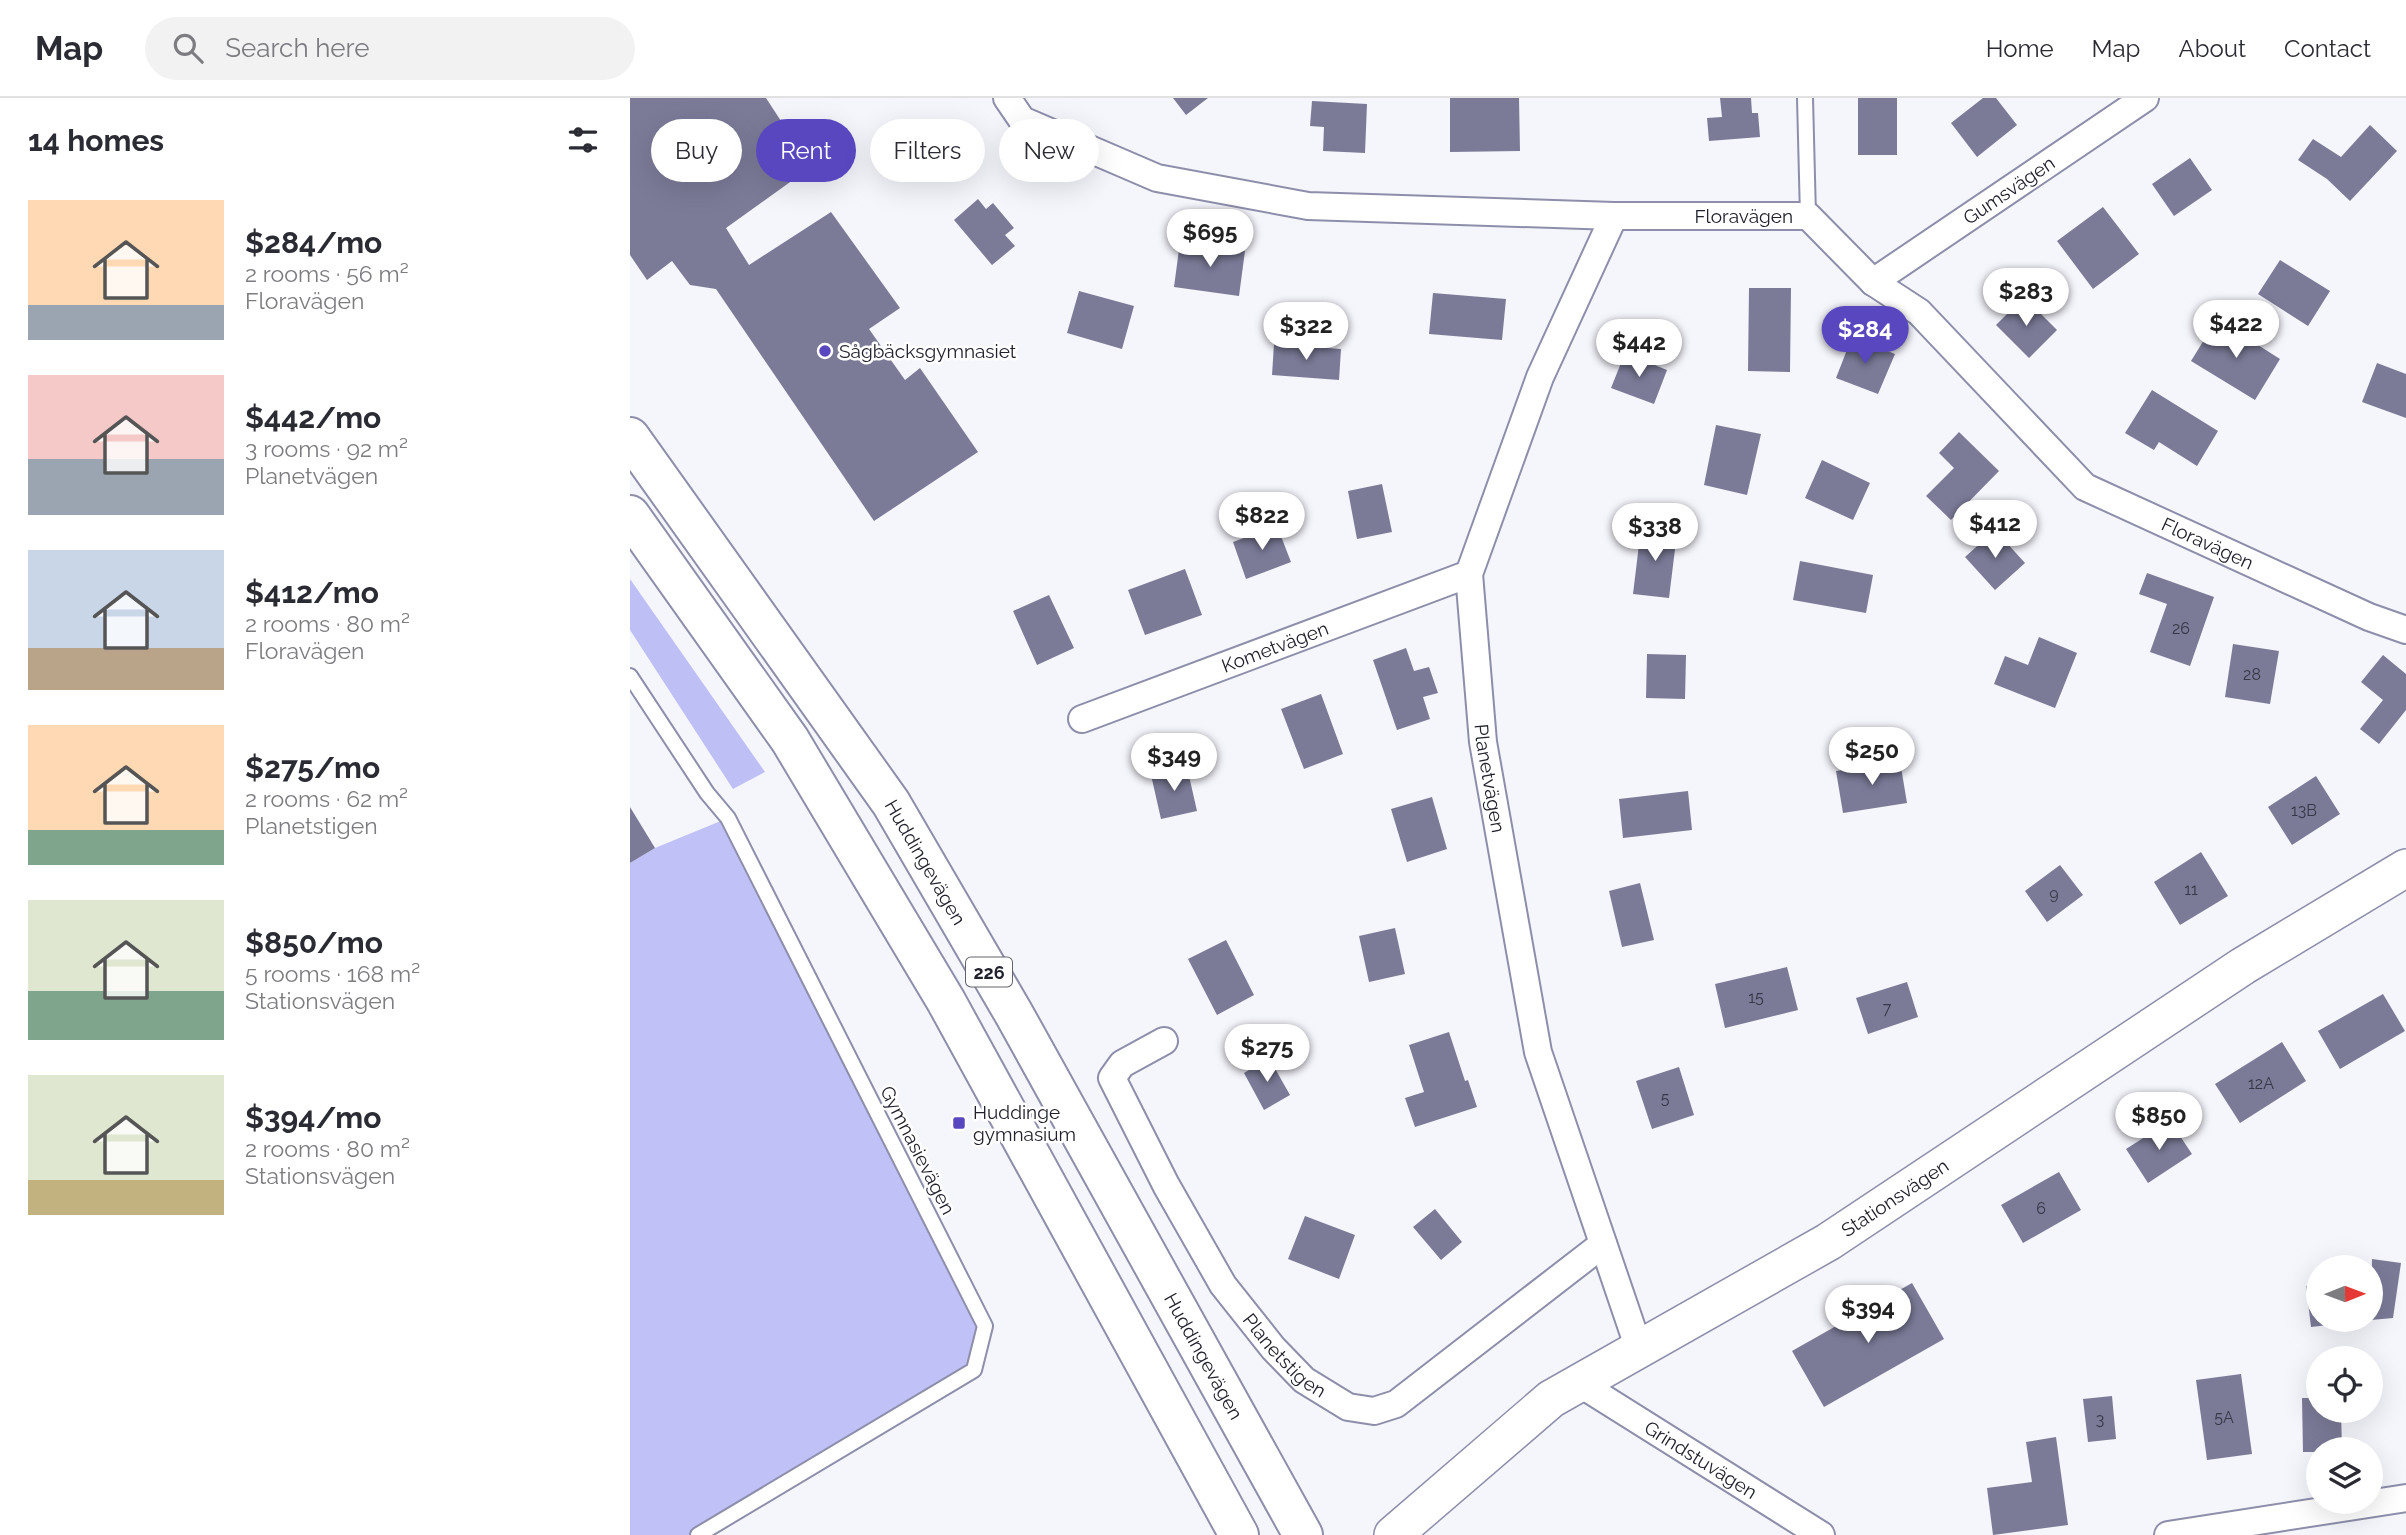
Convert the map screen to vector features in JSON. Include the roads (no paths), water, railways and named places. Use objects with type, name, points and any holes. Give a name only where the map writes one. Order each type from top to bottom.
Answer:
[{"type":"main road","name":"Huddingevägen","points":[[630,437],[891,803],[1014,1014],[1303,1535]]},
{"type":"main road","name":"226","points":[[630,515],[790,740],[946,1001],[1239,1535]]},
{"type":"street","name":"Floravägen","points":[[1007,98],[1022,120],[1157,178],[1308,206],[1614,216],[1808,216],[1873,282],[1919,312],[2085,487],[2369,617],[2406,630]]},
{"type":"street","name":"Gumsvägen","points":[[1873,282],[2145,98]]},
{"type":"street","name":"Planetvägen","points":[[1614,216],[1540,377],[1469,574],[1483,742],[1538,1052],[1639,1349]]},
{"type":"street","name":"Kometvägen","points":[[1082,719],[1469,574]]},
{"type":"street","name":"Stationsvägen","points":[[1393,1535],[1551,1399],[1828,1242],[2243,966],[2406,868]]},
{"type":"street","name":"Planetstigen","points":[[1164,1041],[1122,1064],[1112,1078],[1166,1185],[1223,1285],[1273,1348],[1304,1380],[1348,1407],[1374,1411],[1396,1404],[1603,1244]]},
{"type":"street","name":"Grindstuvägen","points":[[1579,1383],[1821,1535]]},
{"type":"street","points":[[2168,1535],[2406,1498]]},
{"type":"lane","points":[[1805,98],[1808,216]]},
{"type":"lane","name":"Gymnasievägen","points":[[630,676],[727,818],[985,1326],[974,1370],[698,1535]]},
{"type":"place","name":"Sågbäcksgymnasiet","points":[[825,351]]},
{"type":"place","name":"Huddinge gymnasium","points":[[959,1123]]}]
